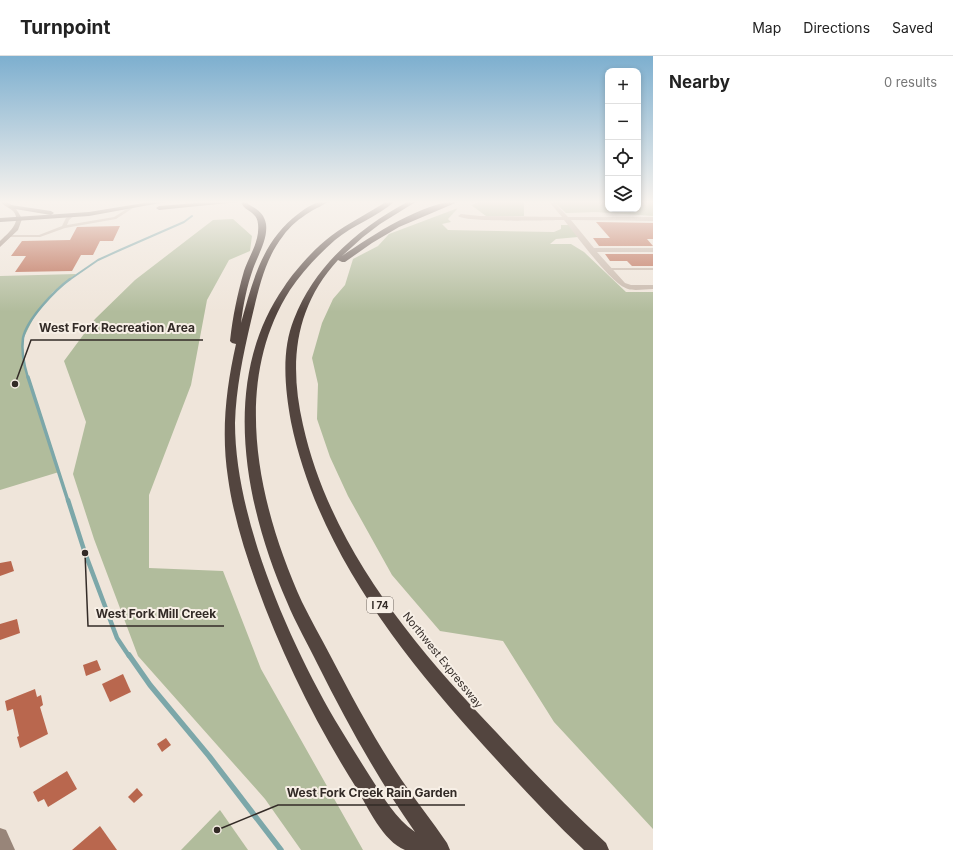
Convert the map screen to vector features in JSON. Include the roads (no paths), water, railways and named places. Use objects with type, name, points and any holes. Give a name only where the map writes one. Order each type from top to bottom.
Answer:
[{"type":"highway","points":[[238,360],[235,347],[238,309],[249,269],[261,238]]},
{"type":"highway","points":[[276,238],[268,253],[252,299],[238,360],[230,413],[230,439],[237,496],[243,524],[259,571],[293,658],[346,757],[392,826],[423,850]]},
{"type":"highway","points":[[333,238],[299,272],[287,288],[276,306],[261,340],[256,360],[250,410],[250,440],[260,498],[267,529],[295,603],[348,708],[394,785],[440,850]]},
{"type":"highway","name":"Northwest Expressway","points":[[357,238],[332,260],[308,298],[298,321],[292,351],[290,384],[295,418],[303,452],[319,495],[340,540],[373,596],[417,656],[470,719],[527,779],[599,850]]},
{"type":"highway","points":[[308,298],[332,270],[373,238]]},
{"type":"street","points":[[0,245],[8,238]]},
{"type":"street","points":[[582,238],[608,269],[624,284],[630,287],[653,287]]},
{"type":"street","points":[[592,250],[653,250]]},
{"type":"street","points":[[0,836],[6,850]]},
{"type":"lane","points":[[608,269],[653,269]]},
{"type":"waterway","points":[[69,280],[98,260],[148,238]]},
{"type":"waterway","points":[[28,378],[22,348],[26,330],[42,306],[70,279]]},
{"type":"waterway","points":[[28,377],[68,501]]},
{"type":"waterway","points":[[68,500],[85,553],[117,638],[129,656]]},
{"type":"waterway","points":[[129,655],[150,685],[209,756],[281,850]]},
{"type":"place","name":"West Fork Recreation Area","points":[[15,384]]},
{"type":"place","name":"West Fork Mill Creek","points":[[85,553]]},
{"type":"place","name":"West Fork Creek Rain Garden","points":[[217,830]]}]
